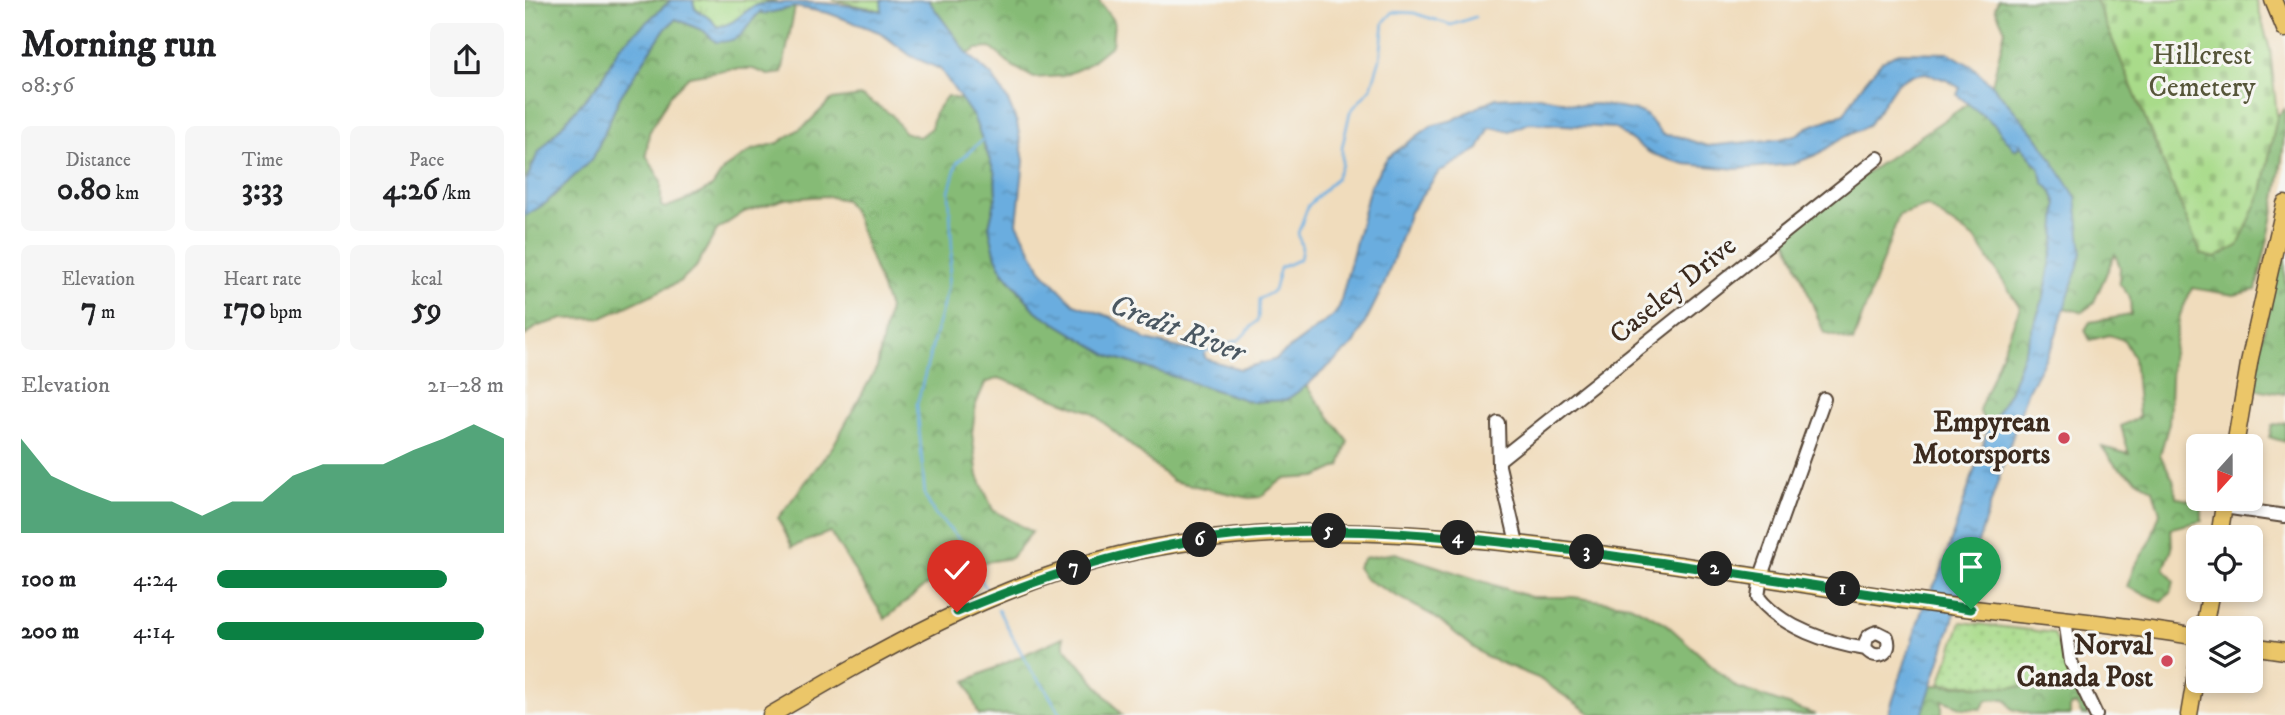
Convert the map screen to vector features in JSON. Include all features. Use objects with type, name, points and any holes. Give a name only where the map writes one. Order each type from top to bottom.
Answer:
[{"type":"main road","points":[[2273,0],[2285,29]]},
{"type":"main road","points":[[2237,434],[2250,358],[2285,204]]},
{"type":"main road","points":[[771,715],[867,658],[957,612],[1027,583],[1096,561],[1172,544],[1231,536],[1331,531],[1402,533],[1517,543],[1761,576],[1971,609],[2128,625],[2186,635]]},
{"type":"main road","points":[[2263,648],[2285,651]]},
{"type":"main road","points":[[2189,715],[2193,693]]},
{"type":"street","name":"Caseley Drive","points":[[1499,460],[1878,158]]},
{"type":"street","points":[[1824,399],[1761,576],[1758,597],[1767,609],[1815,635],[1866,649]]},
{"type":"street","points":[[1498,423],[1499,460],[1517,543]]},
{"type":"street","points":[[2262,511],[2285,516]]},
{"type":"street","points":[[2066,619],[2071,662],[2097,715]]},
{"type":"green space","points":[[525,0],[671,0],[619,47],[601,81],[538,153],[525,183]]},
{"type":"green space","points":[[693,0],[777,0],[756,5],[730,25],[717,27],[711,19],[695,9]]},
{"type":"green space","points":[[833,0],[881,0],[883,11]]},
{"type":"green space","points":[[928,0],[1098,0],[1114,22],[1112,45],[1086,66],[1063,76],[1034,78],[1014,67],[991,48],[977,49],[968,54]]},
{"type":"green space","points":[[1998,0],[2096,0],[2201,254],[2215,258],[2262,192],[2277,116],[2285,109],[2280,178],[2256,290],[2234,295],[2192,288],[2180,315],[2172,358],[2169,423],[2160,455],[2173,479],[2176,497],[2186,500],[2186,511],[2202,511],[2202,521],[2171,528],[2172,549],[2164,569],[2174,581],[2171,593],[2161,601],[2127,587],[2134,567],[2149,544],[2160,513],[2153,490],[2116,466],[2102,447],[2129,454],[2121,426],[2139,417],[2134,358],[2124,340],[2109,335],[2090,340],[2085,330],[2090,322],[2131,315],[2130,297],[2119,283],[2120,267],[2115,254],[2093,304],[2082,312],[2063,308],[2082,253],[2039,139],[1992,85],[2005,30],[1995,8]]},
{"type":"green space","name":"Hillcrest Cemetery","points":[[2096,0],[2256,0],[2270,50],[2277,116],[2262,192],[2238,246],[2215,258],[2201,254]]},
{"type":"green space","points":[[795,7],[782,73],[768,75],[753,69],[730,69],[689,76],[670,95],[649,133],[646,155],[661,181],[661,206],[665,208],[712,187],[724,169],[752,150],[778,143],[807,124],[831,100],[862,96],[892,115],[904,132],[919,137],[931,128],[935,112],[947,96],[962,100],[974,118],[995,174],[996,196],[989,227],[996,257],[1003,272],[1036,311],[1110,356],[1252,402],[1286,400],[1306,386],[1348,441],[1340,466],[1316,477],[1283,479],[1260,497],[1249,498],[1173,481],[1091,412],[999,378],[985,383],[976,404],[972,433],[978,476],[993,510],[1032,532],[1011,558],[972,564],[925,586],[885,619],[830,532],[792,547],[778,518],[833,446],[877,367],[889,308],[854,213],[845,200],[826,196],[785,199],[744,212],[717,230],[696,267],[679,282],[602,318],[563,319],[538,326],[525,336],[525,216],[546,203],[593,158],[620,97],[664,30],[676,19],[704,31],[716,42],[747,27],[760,12],[764,14]]},
{"type":"green space","points":[[1969,103],[1995,125],[2014,148],[2019,144],[2039,167],[2044,183],[2051,190],[2057,204],[2055,240],[2044,296],[2010,391],[1988,429],[1979,410],[2020,307],[1976,240],[1927,206],[1899,215],[1853,342],[1824,333],[1783,230]]},
{"type":"green space","points":[[2285,235],[2285,394],[2255,389],[2255,371]]},
{"type":"green space","points":[[2285,422],[2285,442],[2269,437],[2272,426]]},
{"type":"green space","points":[[1395,553],[1531,597],[1573,597],[1630,605],[1664,622],[1736,687],[1816,715],[1593,715],[1538,678],[1486,657],[1432,615],[1365,579],[1357,567],[1364,558]]},
{"type":"green space","points":[[1961,622],[2054,633],[2073,683],[2012,687],[1940,684]]},
{"type":"green space","points":[[1063,637],[1064,646],[1122,715],[979,715],[966,681]]},
{"type":"green space","points":[[2073,683],[2089,715],[2082,715],[2076,704],[2070,707],[2070,715],[2033,715],[2012,709],[2005,699],[1987,700],[1981,709],[1964,708],[1942,700],[1942,715],[1922,715],[1931,685],[2012,687]]},
{"type":"water","name":"Credit River","points":[[671,0],[693,0],[695,9],[711,19],[717,27],[730,23],[759,4],[820,3],[882,11],[881,0],[928,0],[968,54],[993,77],[1008,101],[1017,123],[1024,161],[1017,223],[1042,271],[1074,304],[1111,317],[1147,340],[1188,350],[1202,349],[1206,359],[1240,369],[1274,360],[1333,316],[1339,308],[1370,186],[1387,158],[1431,126],[1453,120],[1496,98],[1539,96],[1580,105],[1597,104],[1637,111],[1646,115],[1663,135],[1677,136],[1707,146],[1780,139],[1844,114],[1860,88],[1882,61],[1899,52],[1949,53],[1973,67],[1992,85],[2039,139],[2076,197],[2082,253],[2053,344],[2027,392],[1922,715],[1888,715],[1924,604],[1940,574],[1988,429],[2010,391],[2044,297],[2055,240],[2057,204],[2051,190],[2044,183],[2039,167],[2020,145],[2014,149],[1995,125],[1957,95],[1960,88],[1926,73],[1912,75],[1897,83],[1868,126],[1844,137],[1818,154],[1793,164],[1737,169],[1685,164],[1667,159],[1650,153],[1614,128],[1529,123],[1510,131],[1490,127],[1479,149],[1439,172],[1410,212],[1384,285],[1355,343],[1286,400],[1252,402],[1110,356],[1036,311],[1003,271],[996,257],[989,227],[996,196],[995,174],[974,118],[940,69],[911,56],[879,32],[828,13],[795,7],[764,14],[760,12],[738,37],[716,42],[704,31],[676,19],[664,30],[620,97],[593,158],[546,203],[525,216],[525,183],[538,153],[601,81],[619,47]]},
{"type":"waterway","points":[[1203,352],[1239,340],[1258,320],[1259,299],[1274,291],[1280,268],[1300,259],[1302,248],[1298,233],[1308,206],[1336,178],[1342,165],[1342,148],[1350,112],[1371,88],[1380,59],[1384,22],[1393,12],[1414,13],[1451,25],[1475,17]]},
{"type":"waterway","points":[[982,140],[957,163],[949,191],[952,249],[947,290],[917,404],[925,496],[934,513],[962,542],[985,587]]},
{"type":"waterway","points":[[998,610],[1032,672],[1061,715]]},
{"type":"place","name":"Empyrean Motorsports","points":[[2064,438]]},
{"type":"place","name":"Norval Canada Post","points":[[2167,661]]},
{"type":"route","points":[[957,612],[1027,583],[1119,555],[1231,536],[1331,531],[1402,533],[1517,543],[1669,562],[1971,609]]}]
